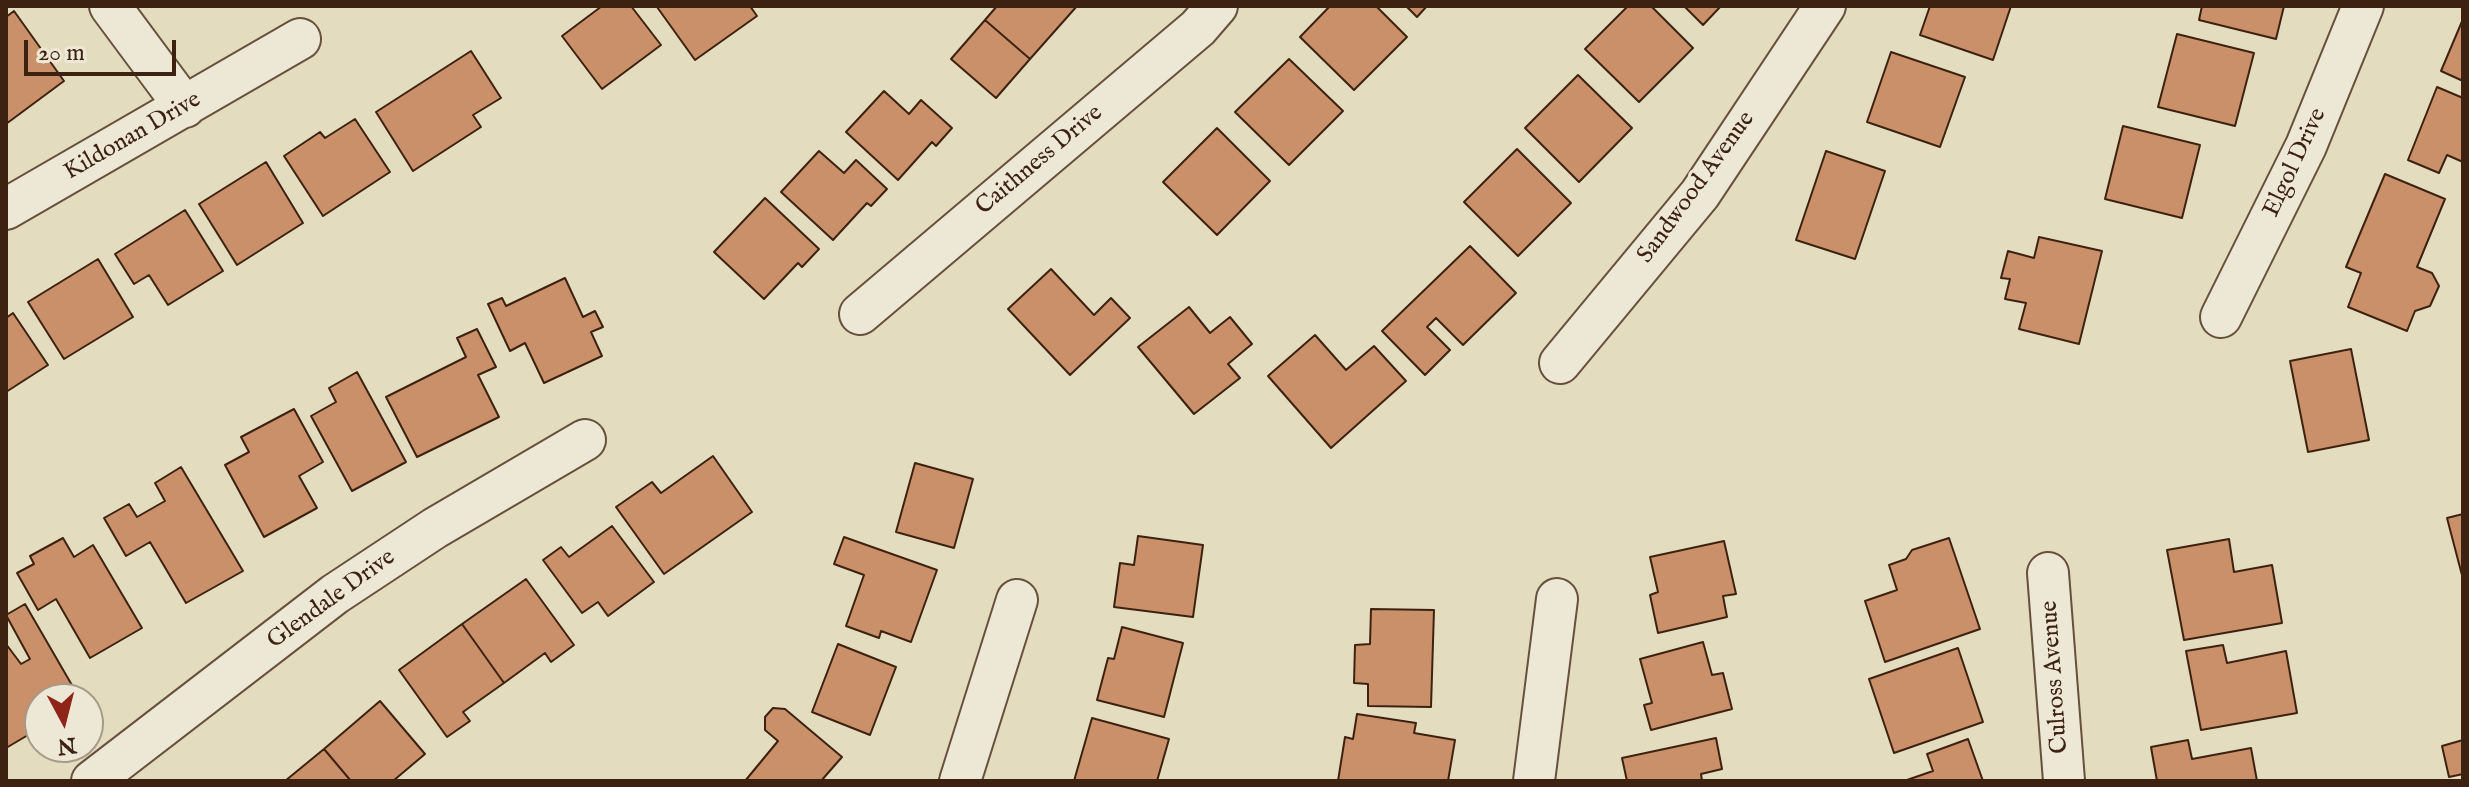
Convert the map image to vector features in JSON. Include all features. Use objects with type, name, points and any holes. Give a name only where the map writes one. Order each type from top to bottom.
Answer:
[{"type":"street","points":[[110,6],[185,107]]},
{"type":"street","name":"Caithness Drive","points":[[860,314],[1198,28],[1217,6]]},
{"type":"street","name":"Sandwood Avenue","points":[[1560,363],[1700,194],[1825,6]]},
{"type":"street","name":"Elgol Drive","points":[[2221,317],[2306,146],[2363,6]]},
{"type":"street","name":"Kildonan Drive","points":[[6,209],[300,39]]},
{"type":"street","name":"Glendale Drive","points":[[92,781],[335,594],[435,528],[585,440]]},
{"type":"street","name":"Culross Avenue","points":[[2048,573],[2064,781]]},
{"type":"street","points":[[1534,781],[1557,599]]},
{"type":"street","points":[[960,781],[1017,600]]},
{"type":"building","points":[[602,6],[631,6],[661,45],[602,89],[562,36]]},
{"type":"building","points":[[750,6],[757,16],[695,60],[657,7]]},
{"type":"building","points":[[997,6],[1077,6],[1030,59],[985,20]]},
{"type":"building","points":[[1330,6],[1376,6],[1407,37],[1354,90],[1300,37]]},
{"type":"building","points":[[1406,6],[1427,6],[1417,17]]},
{"type":"building","points":[[1628,6],[1651,6],[1693,48],[1639,102],[1585,49]]},
{"type":"building","points":[[1684,6],[1721,6],[1703,25]]},
{"type":"building","points":[[1930,6],[2011,6],[1993,60],[1920,35]]},
{"type":"building","points":[[2202,6],[2284,6],[2276,39],[2199,20]]},
{"type":"building","points":[[14,11],[64,81],[6,124],[6,17]]},
{"type":"building","points":[[2463,19],[2463,81],[2441,71]]},
{"type":"building","points":[[985,20],[1030,59],[996,98],[951,59]]},
{"type":"building","points":[[2177,34],[2254,53],[2235,126],[2158,107]]},
{"type":"building","points":[[471,51],[501,98],[473,115],[481,127],[413,171],[376,112]]},
{"type":"building","points":[[1891,52],[1965,77],[1940,147],[1867,122]]},
{"type":"building","points":[[1289,59],[1343,111],[1289,165],[1235,112]]},
{"type":"building","points":[[1578,75],[1632,128],[1579,182],[1525,128]]},
{"type":"building","points":[[2437,87],[2463,98],[2463,162],[2447,155],[2439,173],[2408,160]]},
{"type":"building","points":[[884,91],[909,114],[921,100],[952,128],[936,146],[932,142],[898,180],[846,132]]},
{"type":"building","points":[[355,119],[390,172],[323,216],[284,156],[320,132],[325,138]]},
{"type":"building","points":[[2123,126],[2200,145],[2182,218],[2105,199]]},
{"type":"building","points":[[1217,128],[1270,181],[1217,235],[1163,182]]},
{"type":"building","points":[[1517,149],[1571,203],[1518,256],[1464,202]]},
{"type":"building","points":[[819,151],[844,173],[856,160],[887,189],[871,206],[867,203],[833,240],[781,192]]},
{"type":"building","points":[[1826,151],[1885,171],[1855,259],[1796,240]]},
{"type":"building","points":[[266,162],[303,223],[237,265],[199,204]]},
{"type":"building","points":[[2385,174],[2445,199],[2417,267],[2432,273],[2439,286],[2430,306],[2415,311],[2407,331],[2348,307],[2361,273],[2346,267]]},
{"type":"building","points":[[765,198],[819,249],[802,267],[798,263],[764,299],[714,252]]},
{"type":"building","points":[[185,210],[223,271],[168,305],[149,275],[134,284],[115,254]]},
{"type":"building","points":[[2039,237],[2102,251],[2079,344],[2019,329],[2026,303],[2005,299],[2010,279],[2001,278],[2008,251],[2034,258]]},
{"type":"building","points":[[1470,246],[1516,293],[1463,345],[1436,318],[1427,327],[1450,350],[1425,375],[1382,331]]},
{"type":"building","points":[[98,259],[133,317],[64,359],[28,302]]},
{"type":"building","points":[[1051,269],[1094,315],[1111,298],[1130,318],[1070,375],[1008,309]]},
{"type":"building","points":[[565,278],[583,317],[595,311],[603,327],[591,332],[602,356],[544,383],[525,343],[510,351],[488,304],[502,298],[506,306]]},
{"type":"building","points":[[1189,307],[1210,333],[1230,317],[1252,344],[1228,364],[1240,378],[1194,414],[1138,347]]},
{"type":"building","points":[[13,313],[48,365],[6,392],[6,318]]},
{"type":"building","points":[[477,329],[496,367],[478,375],[499,417],[417,457],[386,397],[466,357],[457,338]]},
{"type":"building","points":[[1315,335],[1346,370],[1374,346],[1406,381],[1331,448],[1268,376]]},
{"type":"building","points":[[2351,349],[2369,440],[2308,452],[2290,361]]},
{"type":"building","points":[[357,372],[406,462],[352,491],[311,416],[336,402],[329,388]]},
{"type":"building","points":[[294,409],[323,462],[299,476],[317,508],[264,537],[225,465],[249,452],[241,437]]},
{"type":"building","points":[[713,456],[752,512],[664,574],[616,507],[652,482],[661,493]]},
{"type":"building","points":[[915,463],[973,479],[954,548],[896,532]]},
{"type":"building","points":[[181,467],[243,571],[186,603],[150,542],[126,556],[104,518],[129,504],[137,517],[165,501],[155,483]]},
{"type":"building","points":[[2463,514],[2463,579],[2447,518]]},
{"type":"building","points":[[612,526],[654,582],[608,616],[598,602],[582,613],[543,560],[561,547],[569,557]]},
{"type":"building","points":[[1138,536],[1203,545],[1193,617],[1114,607],[1120,563],[1134,565]]},
{"type":"building","points":[[844,537],[937,570],[911,642],[881,631],[879,638],[846,626],[864,575],[834,564]]},
{"type":"building","points":[[63,538],[74,557],[93,545],[142,628],[90,658],[56,599],[38,610],[17,573],[34,564],[30,556]]},
{"type":"building","points":[[1949,538],[1980,629],[1885,662],[1865,601],[1897,590],[1889,565],[1906,559],[1912,550]]},
{"type":"building","points":[[2229,539],[2234,572],[2272,565],[2282,623],[2184,640],[2167,550]]},
{"type":"building","points":[[1724,541],[1736,594],[1723,596],[1727,617],[1658,633],[1650,595],[1658,592],[1650,557]]},
{"type":"building","points":[[526,579],[574,645],[551,662],[545,653],[504,683],[462,624]]},
{"type":"building","points":[[25,604],[71,683],[24,683],[24,737],[6,748],[6,644],[21,664],[30,659],[6,615]]},
{"type":"building","points":[[1371,609],[1434,610],[1431,707],[1368,706],[1368,684],[1354,683],[1355,645],[1370,644]]},
{"type":"building","points":[[462,624],[504,683],[463,712],[470,721],[447,737],[399,670]]},
{"type":"building","points":[[1122,627],[1183,643],[1164,717],[1097,700],[1108,658],[1114,659]]},
{"type":"building","points":[[1703,642],[1712,675],[1723,673],[1732,709],[1651,730],[1644,705],[1652,703],[1640,659]]},
{"type":"building","points":[[838,644],[896,667],[870,735],[812,712]]},
{"type":"building","points":[[2223,645],[2227,663],[2286,651],[2297,713],[2201,730],[2186,651]]},
{"type":"building","points":[[1958,648],[1983,722],[1894,753],[1869,679]]},
{"type":"building","points":[[380,701],[425,754],[393,781],[351,781],[324,749]]},
{"type":"building","points":[[773,708],[785,709],[842,757],[821,781],[745,781],[778,741],[765,730],[765,717]]},
{"type":"building","points":[[1357,714],[1416,723],[1414,733],[1455,740],[1448,781],[1338,781],[1345,737],[1353,739]]},
{"type":"building","points":[[1092,718],[1169,739],[1157,781],[1074,781]]},
{"type":"building","points":[[1716,738],[1722,769],[1701,774],[1702,781],[1627,781],[1622,758]]},
{"type":"building","points":[[1968,739],[1983,781],[1904,781],[1933,771],[1927,754]]},
{"type":"building","points":[[2188,740],[2192,759],[2251,748],[2257,781],[2157,781],[2151,747]]},
{"type":"building","points":[[2463,740],[2463,774],[2449,777],[2442,746]]},
{"type":"building","points":[[324,749],[351,781],[285,781]]}]
